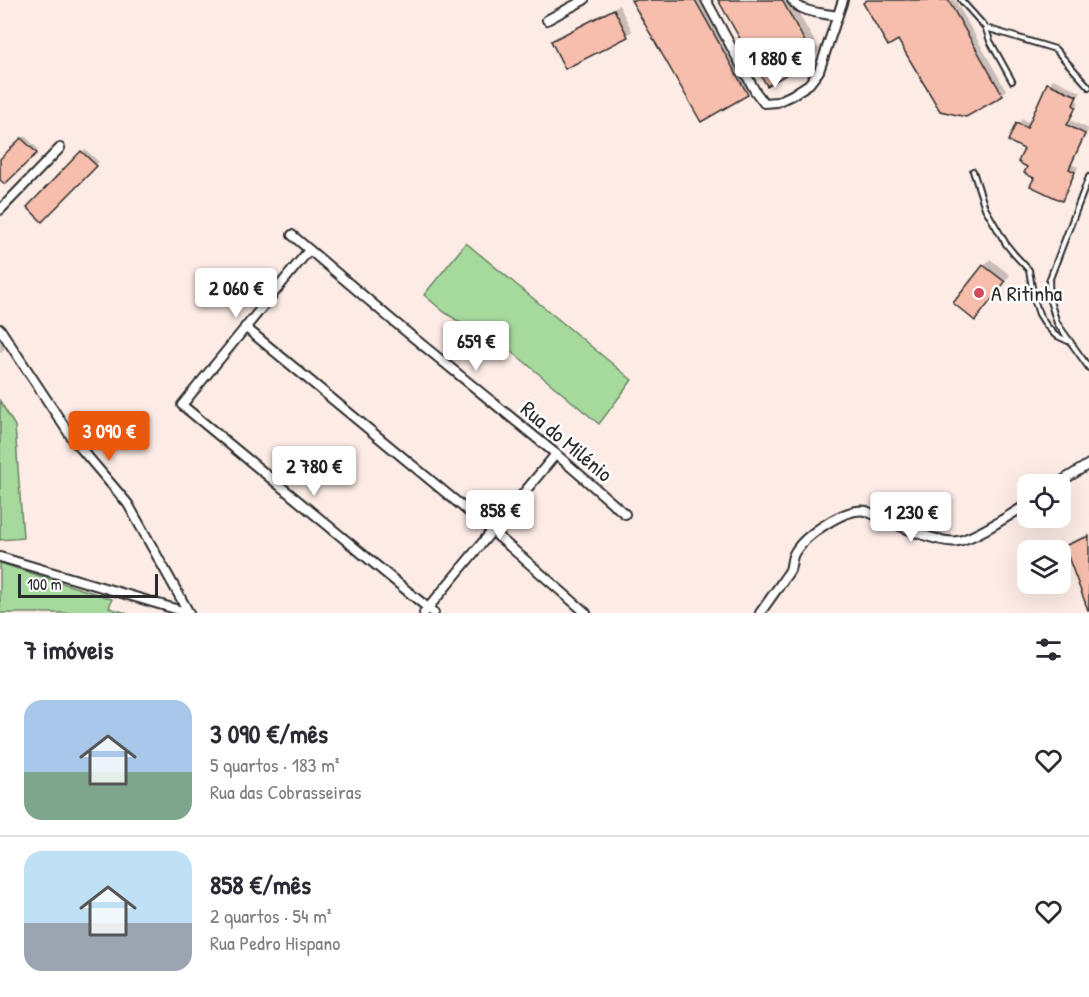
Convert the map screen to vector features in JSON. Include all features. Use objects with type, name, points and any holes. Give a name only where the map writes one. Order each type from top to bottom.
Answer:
[{"type":"street","points":[[547,20],[584,0]]},
{"type":"street","points":[[706,0],[755,92],[764,103],[777,102],[792,95],[809,84],[819,71],[843,0]]},
{"type":"street","points":[[792,0],[794,4],[805,10],[837,16]]},
{"type":"street","points":[[0,210],[60,148]]},
{"type":"street","name":"Rua do Milénio","points":[[292,235],[625,514]]},
{"type":"street","points":[[309,250],[182,405],[429,611],[556,454]]},
{"type":"street","points":[[245,327],[492,531],[586,613]]},
{"type":"street","points":[[0,329],[72,438],[128,504],[189,613]]},
{"type":"street","points":[[1071,475],[1089,464]]},
{"type":"street","points":[[760,613],[790,571],[794,554],[807,538],[828,523],[854,511],[866,511],[936,540],[958,542],[1017,510]]},
{"type":"street","points":[[0,557],[189,613]]},
{"type":"lane","points":[[961,0],[986,28],[990,41],[1012,81]]},
{"type":"lane","points":[[986,28],[1055,49],[1089,87]]},
{"type":"lane","points":[[973,171],[986,208],[1010,249],[1029,270],[1039,314],[1055,335],[1070,342]]},
{"type":"lane","points":[[1089,177],[1050,281],[1050,301],[1057,323],[1089,368]]},
{"type":"green space","points":[[466,243],[632,380],[599,424],[509,349],[461,323],[424,295]]},
{"type":"green space","points":[[0,401],[15,426],[23,538],[0,540]]},
{"type":"green space","points":[[0,563],[112,599],[109,608],[127,613],[0,613]]},
{"type":"building","points":[[631,0],[695,0],[748,95],[701,122]]},
{"type":"building","points":[[718,0],[782,0],[814,58],[767,86]]},
{"type":"building","points":[[867,0],[948,0],[1003,96],[966,117],[940,111],[898,40],[888,46],[863,3]]},
{"type":"building","points":[[614,9],[628,37],[565,69],[551,41]]},
{"type":"building","points":[[1047,83],[1077,96],[1073,105],[1076,107],[1067,125],[1085,134],[1069,169],[1075,172],[1062,201],[1030,186],[1034,178],[1024,173],[1027,167],[1018,162],[1024,149],[1008,141],[1016,123],[1027,128]]},
{"type":"building","points":[[21,138],[37,153],[5,184],[0,180],[0,159]]},
{"type":"building","points":[[81,151],[97,166],[42,222],[27,207]]},
{"type":"building","name":"A Ritinha","points":[[983,265],[1005,282],[975,321],[953,303]]},
{"type":"building","points":[[1089,536],[1089,610],[1071,565],[1071,543]]},
{"type":"place","name":"A Ritinha","points":[[979,293]]}]
